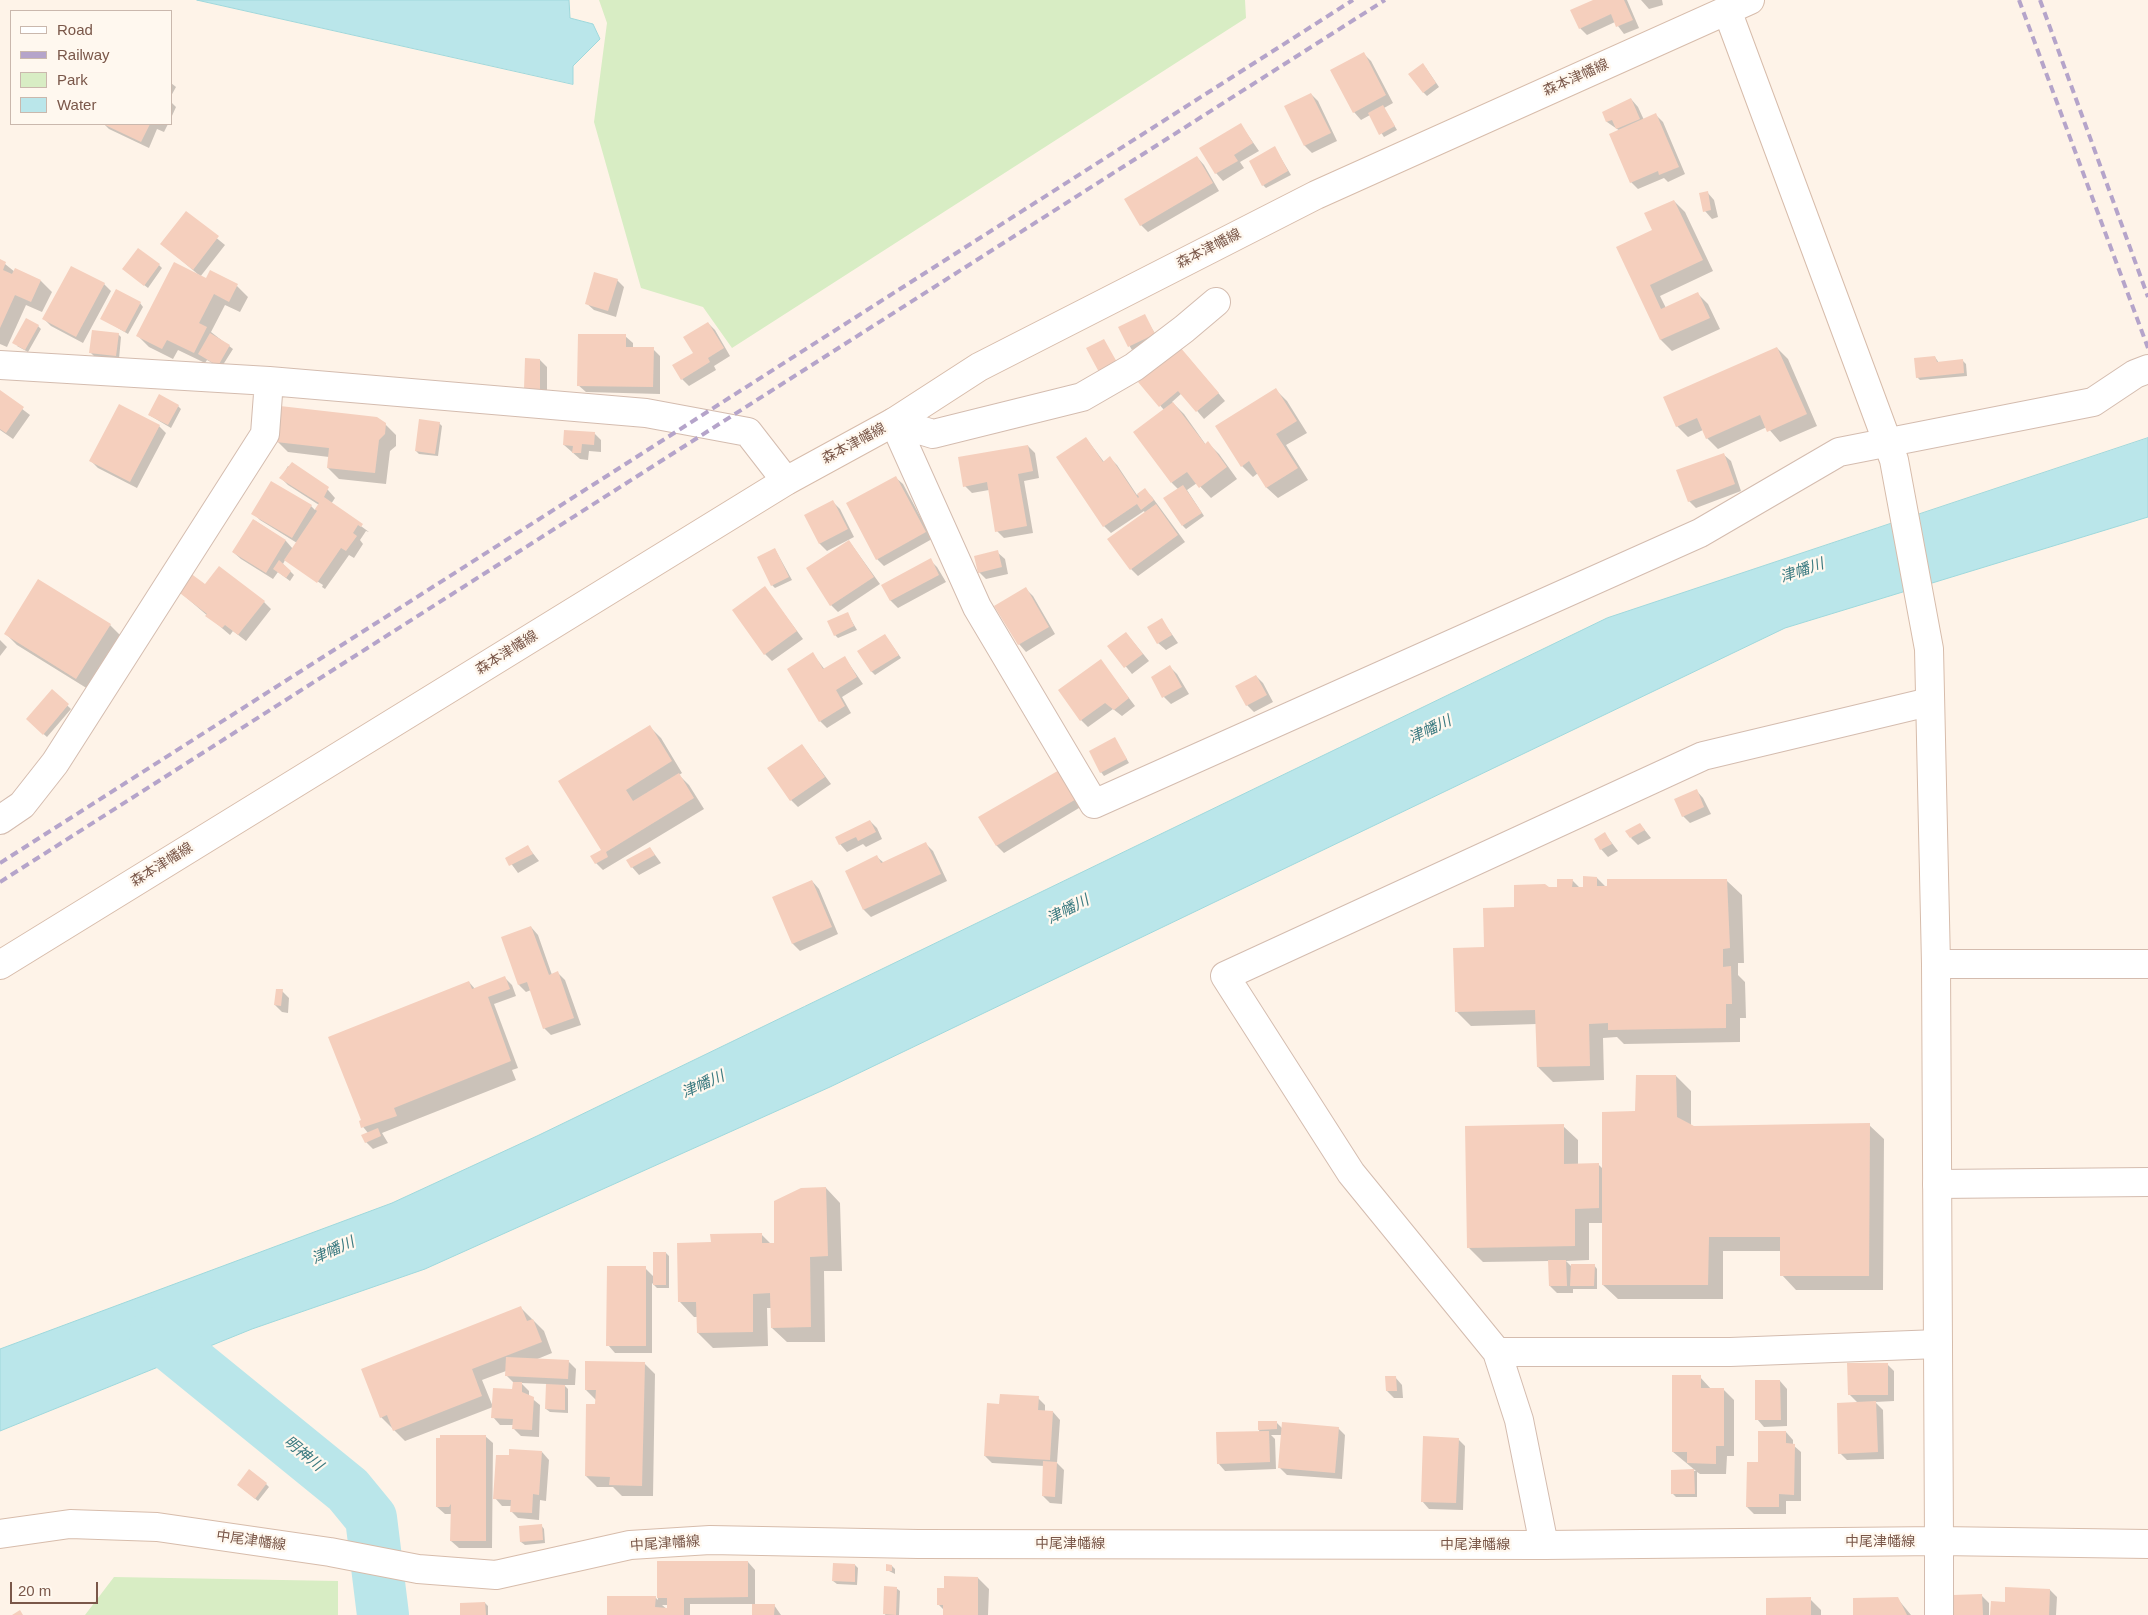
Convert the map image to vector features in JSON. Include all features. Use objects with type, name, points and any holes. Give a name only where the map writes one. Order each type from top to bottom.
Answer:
[{"type":"street","name":"森本津幡線","points":[[0,965],[786,480],[894,422],[980,367],[1316,194],[1738,5]]},
{"type":"street","points":[[1738,5],[1891,451],[1928,649],[1936,964],[1939,1615]]},
{"type":"street","points":[[894,422],[933,434],[1082,397],[1134,368],[1216,302]]},
{"type":"street","points":[[0,365],[269,381],[646,413],[748,432],[786,480]]},
{"type":"street","points":[[894,422],[977,606],[1094,804],[1700,533],[1839,452],[1891,451],[2094,402],[2135,374],[2148,369]]},
{"type":"street","points":[[0,820],[22,805],[55,763],[265,434],[269,381]]},
{"type":"street","points":[[1544,1545],[1519,1420],[1497,1352],[1351,1173],[1225,976],[1703,756],[1929,702]]},
{"type":"street","points":[[1936,964],[2148,964]]},
{"type":"street","points":[[1937,1184],[2148,1182]]},
{"type":"street","points":[[1497,1352],[1730,1352],[1938,1344]]},
{"type":"street","name":"中尾津幡線","points":[[0,1534],[70,1524],[157,1527],[330,1552],[418,1570],[496,1575],[630,1545],[710,1540],[918,1544],[1544,1545],[1939,1542],[2148,1544]]},
{"type":"green space","points":[[599,0],[1245,0],[1246,18],[732,348],[703,307],[641,288],[594,122],[607,23]]},
{"type":"green space","points":[[114,1577],[338,1581],[338,1615],[85,1615]]},
{"type":"water","points":[[197,0],[569,0],[570,18],[593,24],[600,39],[573,66],[573,84]]},
{"type":"water","name":"津幡川","points":[[2148,438],[2148,517],[1785,628],[830,1087],[425,1269],[252,1329],[0,1431],[0,1349],[392,1203],[537,1136],[1607,618]]},
{"type":"building","points":[[1593,0],[1624,0],[1633,20],[1616,27],[1611,14],[1579,29],[1570,10]]},
{"type":"building","points":[[1364,52],[1386,95],[1353,113],[1330,70]]},
{"type":"building","points":[[1423,63],[1436,83],[1423,93],[1408,74]]},
{"type":"building","points":[[1311,93],[1331,133],[1304,146],[1284,106]]},
{"type":"building","points":[[1631,98],[1640,119],[1616,129],[1612,120],[1606,122],[1602,112]]},
{"type":"building","points":[[1383,105],[1395,126],[1379,135],[1368,113]]},
{"type":"building","points":[[1656,113],[1679,167],[1659,175],[1658,171],[1630,183],[1609,134]]},
{"type":"building","points":[[1241,123],[1253,143],[1234,155],[1238,161],[1215,174],[1199,148]]},
{"type":"building","points":[[105,125],[150,125],[141,142]]},
{"type":"building","points":[[1275,146],[1288,171],[1262,186],[1249,161]]},
{"type":"building","points":[[1197,156],[1213,183],[1140,226],[1124,199]]},
{"type":"building","points":[[1708,191],[1711,210],[1703,212],[1699,193]]},
{"type":"building","points":[[1674,200],[1703,260],[1650,285],[1661,309],[1698,292],[1710,318],[1660,340],[1616,247],[1652,230],[1644,213]]},
{"type":"building","points":[[186,211],[219,236],[193,270],[160,244]]},
{"type":"building","points":[[138,248],[160,264],[144,286],[122,269]]},
{"type":"building","points":[[0,259],[6,262],[3,270],[12,274],[15,268],[41,280],[31,302],[15,295],[0,328]]},
{"type":"building","points":[[174,262],[206,278],[210,270],[238,284],[229,302],[214,294],[199,323],[207,327],[194,353],[167,340],[162,349],[136,336]]},
{"type":"building","points":[[71,266],[105,283],[76,337],[42,319]]},
{"type":"building","points":[[594,272],[618,279],[608,311],[585,304]]},
{"type":"building","points":[[116,289],[141,302],[125,332],[100,319]]},
{"type":"building","points":[[1145,314],[1155,334],[1128,347],[1118,327]]},
{"type":"building","points":[[26,318],[39,325],[25,350],[12,343]]},
{"type":"building","points":[[708,322],[724,348],[708,358],[710,362],[681,380],[672,365],[693,353],[683,337]]},
{"type":"building","points":[[92,330],[119,333],[116,356],[89,353]]},
{"type":"building","points":[[210,333],[230,345],[218,366],[198,354]]},
{"type":"building","points":[[578,334],[626,334],[626,347],[654,347],[653,387],[577,386]]},
{"type":"building","points":[[1104,339],[1118,364],[1100,374],[1086,348]]},
{"type":"building","points":[[1180,347],[1219,393],[1196,412],[1178,391],[1159,407],[1138,382]]},
{"type":"building","points":[[1777,347],[1807,414],[1767,432],[1760,415],[1706,439],[1697,418],[1676,427],[1663,397]]},
{"type":"building","points":[[1935,356],[1937,362],[1963,359],[1964,373],[1916,378],[1914,358]]},
{"type":"building","points":[[525,358],[540,359],[540,390],[524,389]]},
{"type":"building","points":[[1276,388],[1297,421],[1276,434],[1298,468],[1266,488],[1249,461],[1241,467],[1215,426]]},
{"type":"building","points":[[0,390],[24,407],[6,433],[0,429]]},
{"type":"building","points":[[159,394],[179,405],[168,425],[148,415]]},
{"type":"building","points":[[1173,402],[1205,444],[1208,441],[1227,467],[1199,488],[1187,472],[1171,483],[1133,432]]},
{"type":"building","points":[[119,404],[160,425],[130,482],[89,461]]},
{"type":"building","points":[[280,406],[377,417],[386,423],[385,434],[379,440],[375,473],[327,468],[329,448],[276,442]]},
{"type":"building","points":[[419,419],[440,422],[435,454],[415,451]]},
{"type":"building","points":[[564,430],[595,432],[594,445],[582,444],[581,453],[572,453],[573,446],[563,445]]},
{"type":"building","points":[[1086,437],[1103,462],[1110,456],[1138,498],[1137,494],[1145,488],[1154,500],[1141,510],[1137,504],[1103,527],[1056,457]]},
{"type":"building","points":[[1028,445],[1033,471],[1018,474],[1027,526],[995,532],[987,482],[963,487],[958,457]]},
{"type":"building","points":[[1724,453],[1735,484],[1688,502],[1676,470]]},
{"type":"building","points":[[292,462],[329,487],[324,497],[363,524],[361,527],[358,525],[353,533],[357,536],[346,551],[341,548],[317,583],[284,560],[317,511],[315,509],[319,503],[279,478]]},
{"type":"building","points":[[896,476],[926,532],[876,560],[846,503]]},
{"type":"building","points":[[271,481],[312,505],[292,538],[251,514]]},
{"type":"building","points":[[1183,485],[1202,513],[1182,526],[1163,498]]},
{"type":"building","points":[[833,500],[848,529],[819,544],[804,515]]},
{"type":"building","points":[[1156,504],[1178,535],[1130,570],[1107,539]]},
{"type":"building","points":[[253,519],[286,540],[266,573],[232,552]]},
{"type":"building","points":[[849,540],[874,577],[830,606],[806,568]]},
{"type":"building","points":[[775,548],[789,577],[771,586],[757,557]]},
{"type":"building","points":[[998,550],[1002,567],[978,573],[974,556]]},
{"type":"building","points":[[931,558],[939,575],[890,601],[881,585]]},
{"type":"building","points":[[279,560],[291,571],[286,578],[273,569]]},
{"type":"building","points":[[219,566],[265,601],[238,635],[225,625],[222,628],[205,616],[207,614],[172,587],[186,570],[205,584]]},
{"type":"building","points":[[38,579],[111,624],[76,679],[4,634]]},
{"type":"building","points":[[765,586],[797,631],[764,655],[732,610]]},
{"type":"building","points":[[1026,587],[1049,627],[1018,645],[994,606]]},
{"type":"building","points":[[848,612],[854,626],[834,636],[827,621]]},
{"type":"building","points":[[1162,618],[1172,635],[1157,644],[1147,627]]},
{"type":"building","points":[[1126,632],[1143,654],[1124,668],[1107,646]]},
{"type":"building","points":[[885,634],[899,655],[871,672],[857,651]]},
{"type":"building","points":[[813,652],[823,669],[845,656],[857,677],[836,690],[845,706],[819,722],[787,669]]},
{"type":"building","points":[[1101,659],[1129,698],[1114,710],[1105,703],[1080,721],[1058,690]]},
{"type":"building","points":[[1170,665],[1182,687],[1162,698],[1151,677]]},
{"type":"building","points":[[1256,675],[1267,695],[1246,706],[1235,686]]},
{"type":"building","points":[[52,689],[69,704],[43,735],[26,719]]},
{"type":"building","points":[[650,725],[672,761],[626,790],[633,801],[679,773],[694,798],[606,852],[608,857],[595,864],[590,856],[601,850],[558,781]]},
{"type":"building","points":[[1115,737],[1127,759],[1100,773],[1089,751]]},
{"type":"building","points":[[802,744],[825,777],[790,801],[767,768]]},
{"type":"building","points":[[1061,769],[1078,798],[996,846],[978,817]]},
{"type":"building","points":[[1697,789],[1704,807],[1682,817],[1674,799]]},
{"type":"building","points":[[870,820],[876,832],[858,841],[856,837],[839,845],[835,837]]},
{"type":"building","points":[[1640,823],[1645,830],[1630,838],[1625,831]]},
{"type":"building","points":[[1605,832],[1612,844],[1600,850],[1594,839]]},
{"type":"building","points":[[926,842],[941,874],[863,910],[845,871],[877,855],[881,863]]},
{"type":"building","points":[[528,845],[533,854],[509,866],[505,858]]},
{"type":"building","points":[[650,847],[655,855],[631,868],[626,860]]},
{"type":"building","points":[[1583,876],[1597,877],[1597,886],[1607,886],[1607,879],[1727,879],[1730,948],[1723,949],[1723,967],[1731,966],[1732,1004],[1726,1004],[1726,1028],[1608,1030],[1608,1023],[1589,1024],[1590,1066],[1537,1067],[1535,1010],[1455,1012],[1453,948],[1484,947],[1483,908],[1514,907],[1514,885],[1545,884],[1549,887],[1557,887],[1557,879],[1573,879],[1572,887],[1583,887]]},
{"type":"building","points":[[812,880],[832,927],[792,944],[772,897]]},
{"type":"building","points":[[531,926],[549,975],[558,971],[574,1018],[543,1029],[527,982],[518,985],[501,937]]},
{"type":"building","points":[[505,976],[510,989],[488,997],[511,1061],[394,1108],[397,1116],[361,1128],[359,1121],[361,1120],[328,1037],[469,981],[472,989]]},
{"type":"building","points":[[276,989],[283,989],[281,1006],[274,1005]]},
{"type":"building","points":[[1636,1075],[1676,1075],[1677,1117],[1694,1126],[1870,1123],[1869,1276],[1780,1276],[1780,1237],[1709,1237],[1708,1285],[1602,1285],[1602,1112],[1635,1111]]},
{"type":"building","points":[[1564,1124],[1564,1164],[1599,1163],[1599,1208],[1575,1209],[1575,1246],[1467,1248],[1465,1126]]},
{"type":"building","points":[[378,1128],[381,1136],[365,1143],[361,1135]]},
{"type":"building","points":[[826,1187],[828,1256],[810,1257],[811,1327],[771,1328],[770,1293],[753,1294],[753,1332],[697,1333],[696,1302],[678,1302],[677,1243],[711,1242],[710,1234],[762,1233],[762,1243],[774,1243],[774,1201],[801,1188]]},
{"type":"building","points":[[653,1252],[666,1252],[666,1285],[653,1285]]},
{"type":"building","points":[[1548,1260],[1566,1260],[1567,1286],[1549,1286]]},
{"type":"building","points":[[1571,1264],[1595,1264],[1594,1286],[1570,1286]]},
{"type":"building","points":[[607,1266],[646,1266],[646,1346],[606,1346]]},
{"type":"building","points":[[521,1306],[527,1321],[533,1319],[542,1342],[472,1369],[482,1396],[393,1431],[387,1415],[380,1418],[361,1369]]},
{"type":"building","points":[[506,1357],[569,1360],[568,1379],[505,1376]]},
{"type":"building","points":[[585,1361],[645,1362],[642,1486],[609,1485],[610,1477],[585,1476],[586,1404],[595,1404],[596,1390],[585,1390]]},
{"type":"building","points":[[1847,1363],[1888,1363],[1888,1395],[1848,1395]]},
{"type":"building","points":[[1672,1375],[1701,1375],[1701,1388],[1724,1388],[1724,1446],[1716,1446],[1716,1464],[1687,1463],[1687,1452],[1672,1452]]},
{"type":"building","points":[[1385,1376],[1396,1376],[1397,1391],[1386,1391]]},
{"type":"building","points":[[1755,1380],[1780,1380],[1781,1420],[1755,1420]]},
{"type":"building","points":[[513,1382],[522,1382],[522,1392],[534,1397],[532,1430],[512,1429],[513,1419],[491,1418],[493,1388],[512,1389]]},
{"type":"building","points":[[546,1384],[565,1385],[565,1410],[545,1409]]},
{"type":"building","points":[[1000,1394],[1039,1396],[1038,1410],[1053,1411],[1050,1460],[984,1456],[987,1403],[999,1404]]},
{"type":"building","points":[[1876,1401],[1878,1452],[1838,1454],[1837,1403]]},
{"type":"building","points":[[1258,1421],[1277,1421],[1277,1429],[1258,1430]]},
{"type":"building","points":[[1282,1422],[1339,1427],[1335,1473],[1278,1468]]},
{"type":"building","points":[[1269,1431],[1270,1462],[1217,1464],[1216,1432]]},
{"type":"building","points":[[1758,1431],[1786,1431],[1786,1443],[1795,1444],[1794,1495],[1779,1494],[1779,1507],[1746,1507],[1747,1462],[1758,1462]]},
{"type":"building","points":[[440,1435],[486,1435],[486,1541],[450,1541],[451,1504],[449,1507],[436,1507],[436,1438],[440,1438]]},
{"type":"building","points":[[1423,1436],[1459,1438],[1456,1503],[1421,1502]]},
{"type":"building","points":[[509,1449],[542,1451],[539,1495],[533,1494],[532,1513],[510,1512],[511,1500],[493,1499],[496,1455],[509,1455]]},
{"type":"building","points":[[1043,1461],[1057,1462],[1055,1497],[1042,1496]]},
{"type":"building","points":[[249,1469],[267,1483],[255,1499],[237,1485]]},
{"type":"building","points":[[1694,1469],[1695,1494],[1671,1494],[1671,1470]]},
{"type":"building","points":[[542,1524],[543,1540],[520,1542],[519,1526]]},
{"type":"building","points":[[657,1561],[748,1561],[748,1597],[684,1598],[684,1615],[607,1615],[607,1596],[656,1596],[655,1607],[667,1608],[667,1598],[657,1598]]},
{"type":"building","points":[[833,1563],[855,1564],[855,1582],[832,1581]]},
{"type":"building","points":[[886,1564],[892,1565],[892,1571],[886,1571]]},
{"type":"building","points":[[944,1576],[978,1577],[978,1615],[943,1615],[943,1605],[937,1605],[937,1588],[944,1588]]},
{"type":"building","points":[[884,1586],[897,1587],[896,1615],[883,1614]]},
{"type":"building","points":[[2005,1587],[2050,1589],[2049,1615],[1990,1615],[1991,1601],[2005,1602]]},
{"type":"building","points":[[1982,1594],[1983,1615],[1954,1615],[1953,1595]]},
{"type":"building","points":[[1811,1597],[1811,1615],[1766,1615],[1766,1598]]},
{"type":"building","points":[[1898,1597],[1907,1615],[1853,1615],[1853,1598]]},
{"type":"building","points":[[485,1602],[486,1615],[460,1615],[460,1603]]},
{"type":"building","points":[[752,1604],[775,1604],[774,1615],[752,1615]]},
{"type":"building","points":[[20,1610],[23,1615],[12,1615]]},
{"type":"waterway","name":"明神川","points":[[155,1333],[348,1490],[371,1518],[383,1615]]},
{"type":"railway","points":[[0,863],[1353,0]]},
{"type":"railway","points":[[0,882],[1385,0]]},
{"type":"railway","points":[[2019,0],[2148,348]]},
{"type":"railway","points":[[2040,0],[2148,297]]}]
